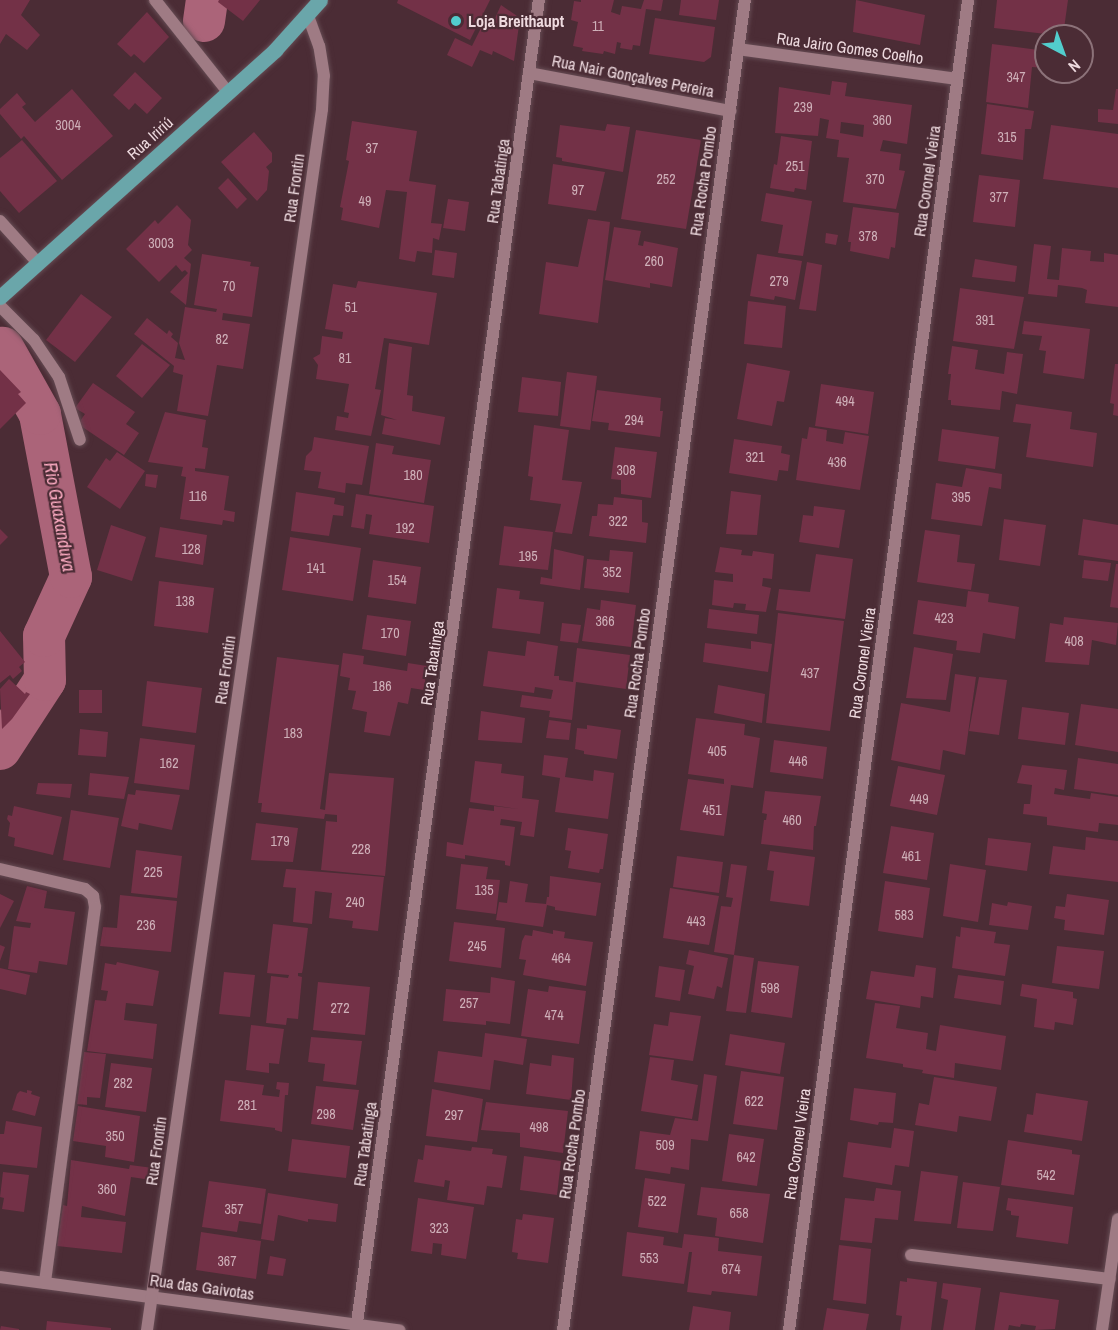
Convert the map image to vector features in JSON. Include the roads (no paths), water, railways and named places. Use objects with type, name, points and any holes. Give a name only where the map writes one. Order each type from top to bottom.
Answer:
[{"type":"main road","name":"Rua Iririú","points":[[0,297],[275,50],[320,0]]},
{"type":"street","points":[[154,0],[228,92]]},
{"type":"street","name":"Rua Tabatinga","points":[[357,1327],[539,0]]},
{"type":"street","name":"Rua Rocha Pombo","points":[[563,1330],[745,0]]},
{"type":"street","name":"Rua Coronel Vieira","points":[[789,1330],[968,0]]},
{"type":"street","name":"Rua Frontin","points":[[147,1330],[322,109],[320,46],[308,15]]},
{"type":"street","name":"Rua Jairo Gomes Coelho","points":[[738,49],[957,80]]},
{"type":"street","name":"Rua Nair Gonçalves Pereira","points":[[530,73],[729,111]]},
{"type":"street","points":[[0,221],[39,262]]},
{"type":"street","points":[[0,306],[34,340],[59,376],[80,440]]},
{"type":"street","points":[[0,869],[85,889],[93,896],[95,907],[45,1283]]},
{"type":"street","points":[[1102,1330],[1118,1219]]},
{"type":"street","points":[[911,1255],[1110,1279]]},
{"type":"street","name":"Rua das Gaivotas","points":[[0,1277],[357,1327],[399,1330]]},
{"type":"waterway","name":"Rio Guaxanduva","points":[[204,21],[207,0]]},
{"type":"waterway","name":"Rio Guaxanduva","points":[[0,749],[45,680],[44,636],[71,577],[40,414],[3,348]]},
{"type":"place","name":"Loja Breithaupt","points":[[456,21]]}]
